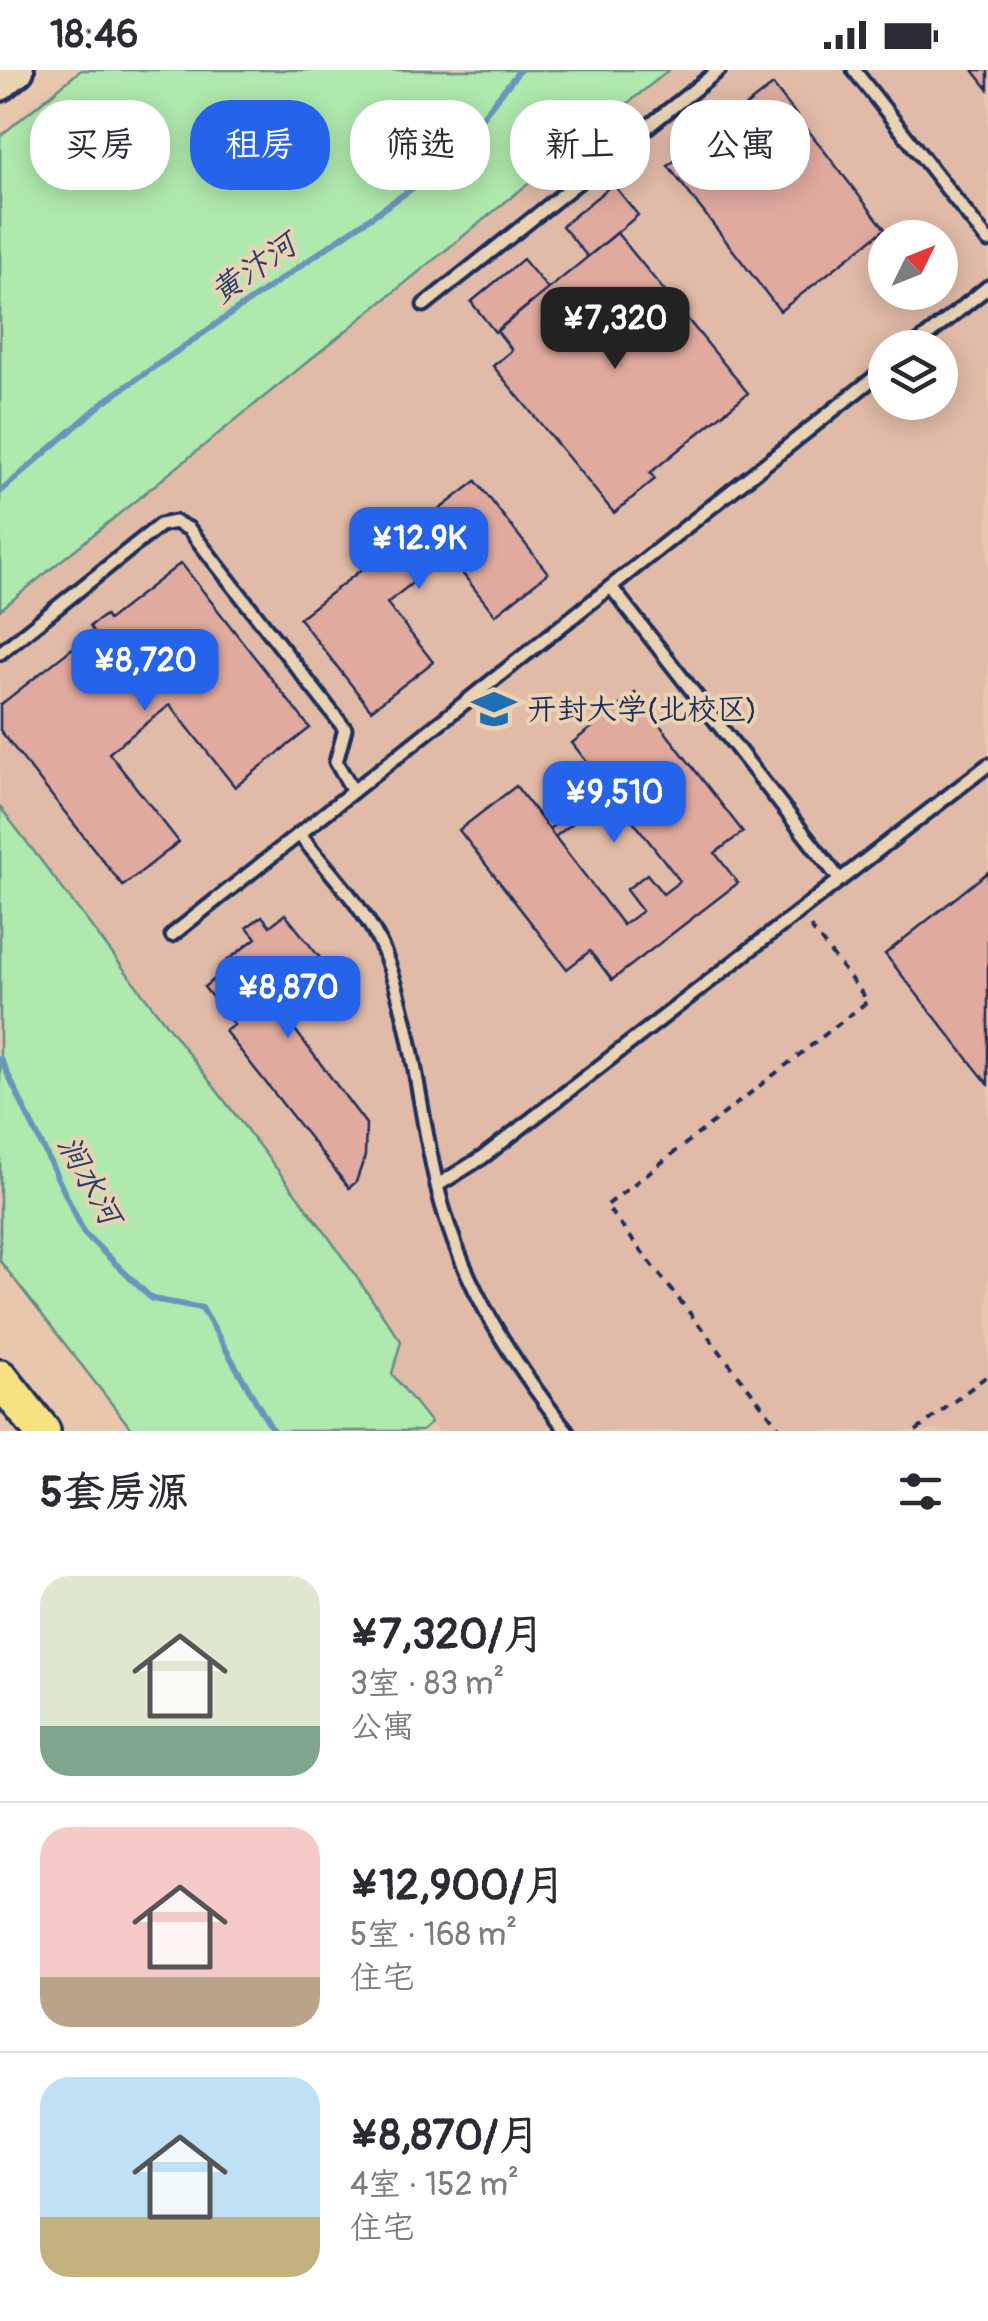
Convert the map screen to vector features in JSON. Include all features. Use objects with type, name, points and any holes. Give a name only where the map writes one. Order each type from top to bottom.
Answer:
[{"type":"main road","points":[[0,84],[18,70]]},
{"type":"main road","points":[[0,1378],[42,1431]]},
{"type":"lane","points":[[424,305],[719,70]]},
{"type":"lane","points":[[854,70],[988,241]]},
{"type":"lane","points":[[934,330],[988,287]]},
{"type":"lane","points":[[172,935],[868,383]]},
{"type":"lane","points":[[0,653],[160,525],[175,522],[189,529],[345,729],[336,762],[353,791]]},
{"type":"lane","points":[[611,587],[840,880]]},
{"type":"lane","points":[[438,1185],[483,1157],[988,765]]},
{"type":"lane","points":[[299,834],[360,912],[382,949],[398,994],[438,1185],[466,1274],[531,1385],[567,1431]]},
{"type":"path","points":[[782,1431],[606,1206],[868,1001],[798,912]]},
{"type":"path","points":[[916,1431],[988,1375]]},
{"type":"shaded area","name":"开封大学(北校区)","points":[[671,70],[988,70],[988,1431],[437,1431],[392,1374],[325,1232],[0,807],[0,610],[522,190],[650,190],[650,100],[634,100]]},
{"type":"green space","points":[[81,70],[669,70],[632,100],[510,100],[510,190],[520,190],[0,610],[0,136],[30,112],[30,190],[170,190],[170,100],[44,100]]},
{"type":"green space","points":[[0,807],[325,1232],[401,1341],[392,1374],[431,1423],[422,1431],[133,1431],[0,1261]]},
{"type":"building","points":[[973,70],[988,70],[988,89]]},
{"type":"building","points":[[773,85],[785,100],[754,100]]},
{"type":"building","points":[[810,133],[878,220],[868,220],[868,242],[780,311],[687,190],[810,190]]},
{"type":"building","points":[[606,190],[618,190],[638,215],[588,257],[562,226]]},
{"type":"building","points":[[617,233],[748,393],[650,473],[655,479],[614,513],[493,366],[512,350],[497,331]]},
{"type":"building","points":[[523,259],[548,289],[495,332],[471,302]]},
{"type":"building","points":[[476,481],[548,573],[495,615],[448,555],[387,603],[433,662],[371,710],[299,618]]},
{"type":"building","points":[[181,563],[310,728],[235,787],[170,705],[109,753],[179,842],[123,886],[0,730],[0,705],[93,632],[90,626],[105,615],[108,620]]},
{"type":"building","points":[[635,693],[743,832],[715,853],[738,883],[612,980],[590,951],[567,969],[459,830],[516,786],[623,925],[642,911],[626,890],[647,874],[663,894],[680,881],[572,743]]},
{"type":"building","points":[[606,785],[611,793],[555,837],[549,829]]},
{"type":"building","points":[[988,872],[988,1084],[885,954]]},
{"type":"building","points":[[285,914],[324,963],[274,1002],[366,1124],[365,1156],[356,1182],[349,1188],[225,1031],[234,1025],[204,987],[223,972],[219,967],[256,938],[247,927],[262,916],[270,926]]},
{"type":"waterway","name":"黄汴河","points":[[0,492],[105,401],[439,170],[520,70]]},
{"type":"waterway","name":"涧水河","points":[[0,1058],[84,1233],[152,1299],[202,1308],[273,1431]]},
{"type":"place","name":"开封大学(北校区)","points":[[494,709]]}]
